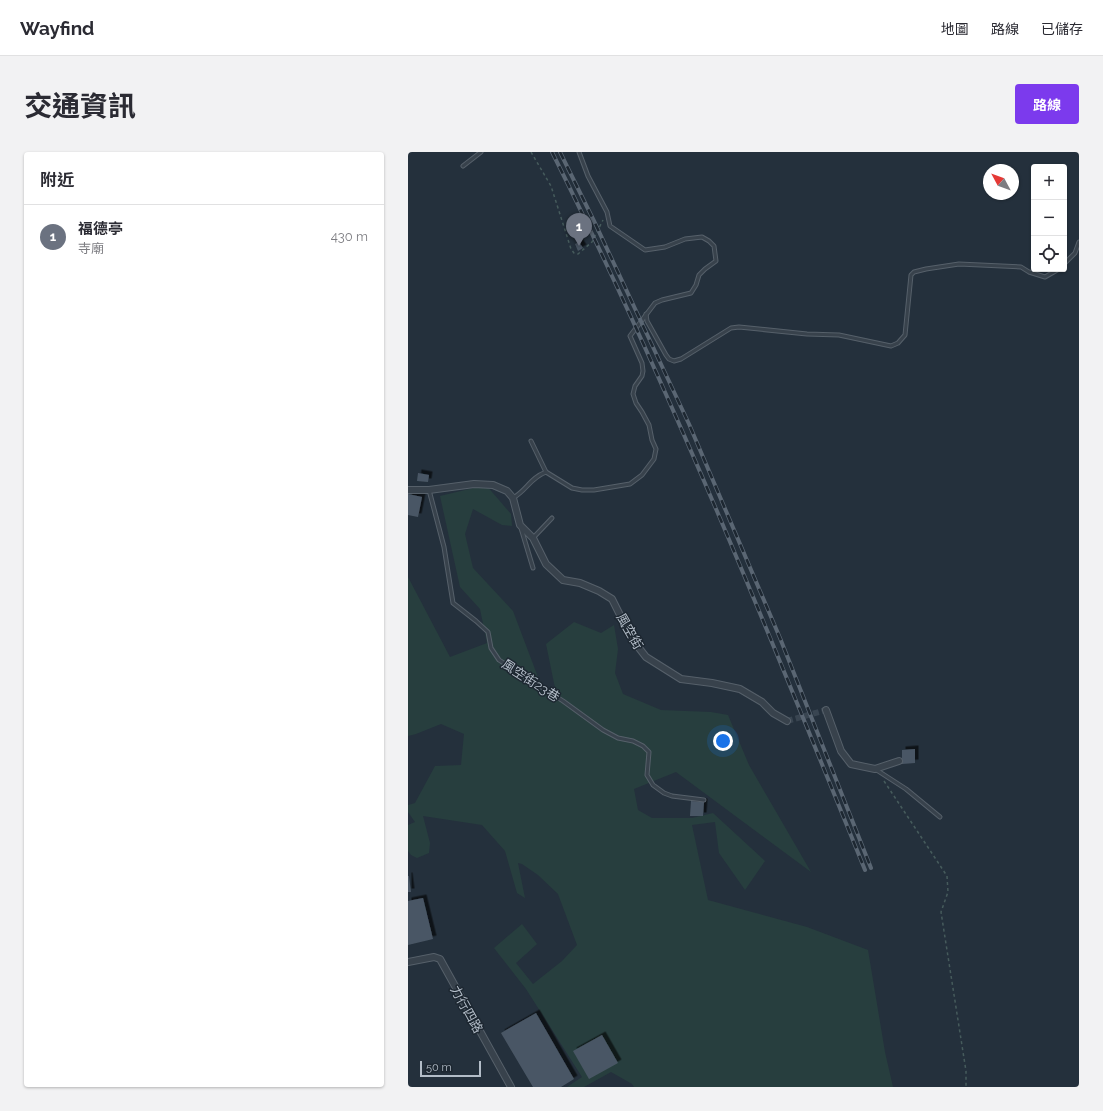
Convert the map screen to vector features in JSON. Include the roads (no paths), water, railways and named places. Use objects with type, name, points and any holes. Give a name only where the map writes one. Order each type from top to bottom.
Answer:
[{"type":"street","points":[[408,490],[429,490],[474,484],[493,485],[507,491],[513,498],[520,525]]},
{"type":"street","name":"風空街","points":[[520,525],[533,538],[546,564],[564,580],[580,583],[599,591],[612,599],[632,639],[646,657],[681,679],[712,683],[740,689],[762,702],[773,713],[787,721]]},
{"type":"street","points":[[826,710],[841,751],[851,764],[876,769],[899,761]]},
{"type":"street","name":"力行四路","points":[[408,962],[434,957],[440,959],[511,1087]]},
{"type":"lane","points":[[463,166],[481,152]]},
{"type":"lane","points":[[531,441],[546,472],[572,488],[594,490],[630,484],[642,475],[654,459],[656,449],[652,440],[649,425],[633,394],[635,386],[642,376],[643,371],[642,363],[630,336],[655,303],[691,293],[696,286],[699,275],[716,261],[714,246],[702,237],[685,239],[665,247],[645,250],[610,226],[607,214],[588,176],[579,152]]},
{"type":"lane","points":[[1067,261],[1075,253],[1079,242]]},
{"type":"lane","points":[[646,314],[647,321],[666,356],[668,359],[674,361],[682,359],[731,328],[739,327],[807,334],[839,335],[891,346],[898,343],[905,334],[911,275],[914,272],[959,264],[1021,267],[1029,272],[1045,277],[1054,272]]},
{"type":"lane","points":[[513,498],[519,495],[536,477],[546,472]]},
{"type":"lane","name":"風空街23巷","points":[[429,490],[444,547],[453,603],[488,632],[491,648],[499,660],[563,701],[603,730],[618,738],[633,741],[643,746],[649,752],[647,775],[653,785],[664,793],[672,796],[704,800]]},
{"type":"lane","points":[[533,538],[552,518]]},
{"type":"lane","points":[[520,525],[533,568]]},
{"type":"lane","points":[[876,769],[906,789],[940,817]]},
{"type":"tunnel","points":[[787,721],[826,710]]},
{"type":"railway","points":[[552,152],[595,240],[677,418],[754,598],[865,870]]},
{"type":"railway","points":[[560,152],[689,424],[780,638],[871,868]]},
{"type":"place","name":"福德亭","points":[[579,246]]}]
